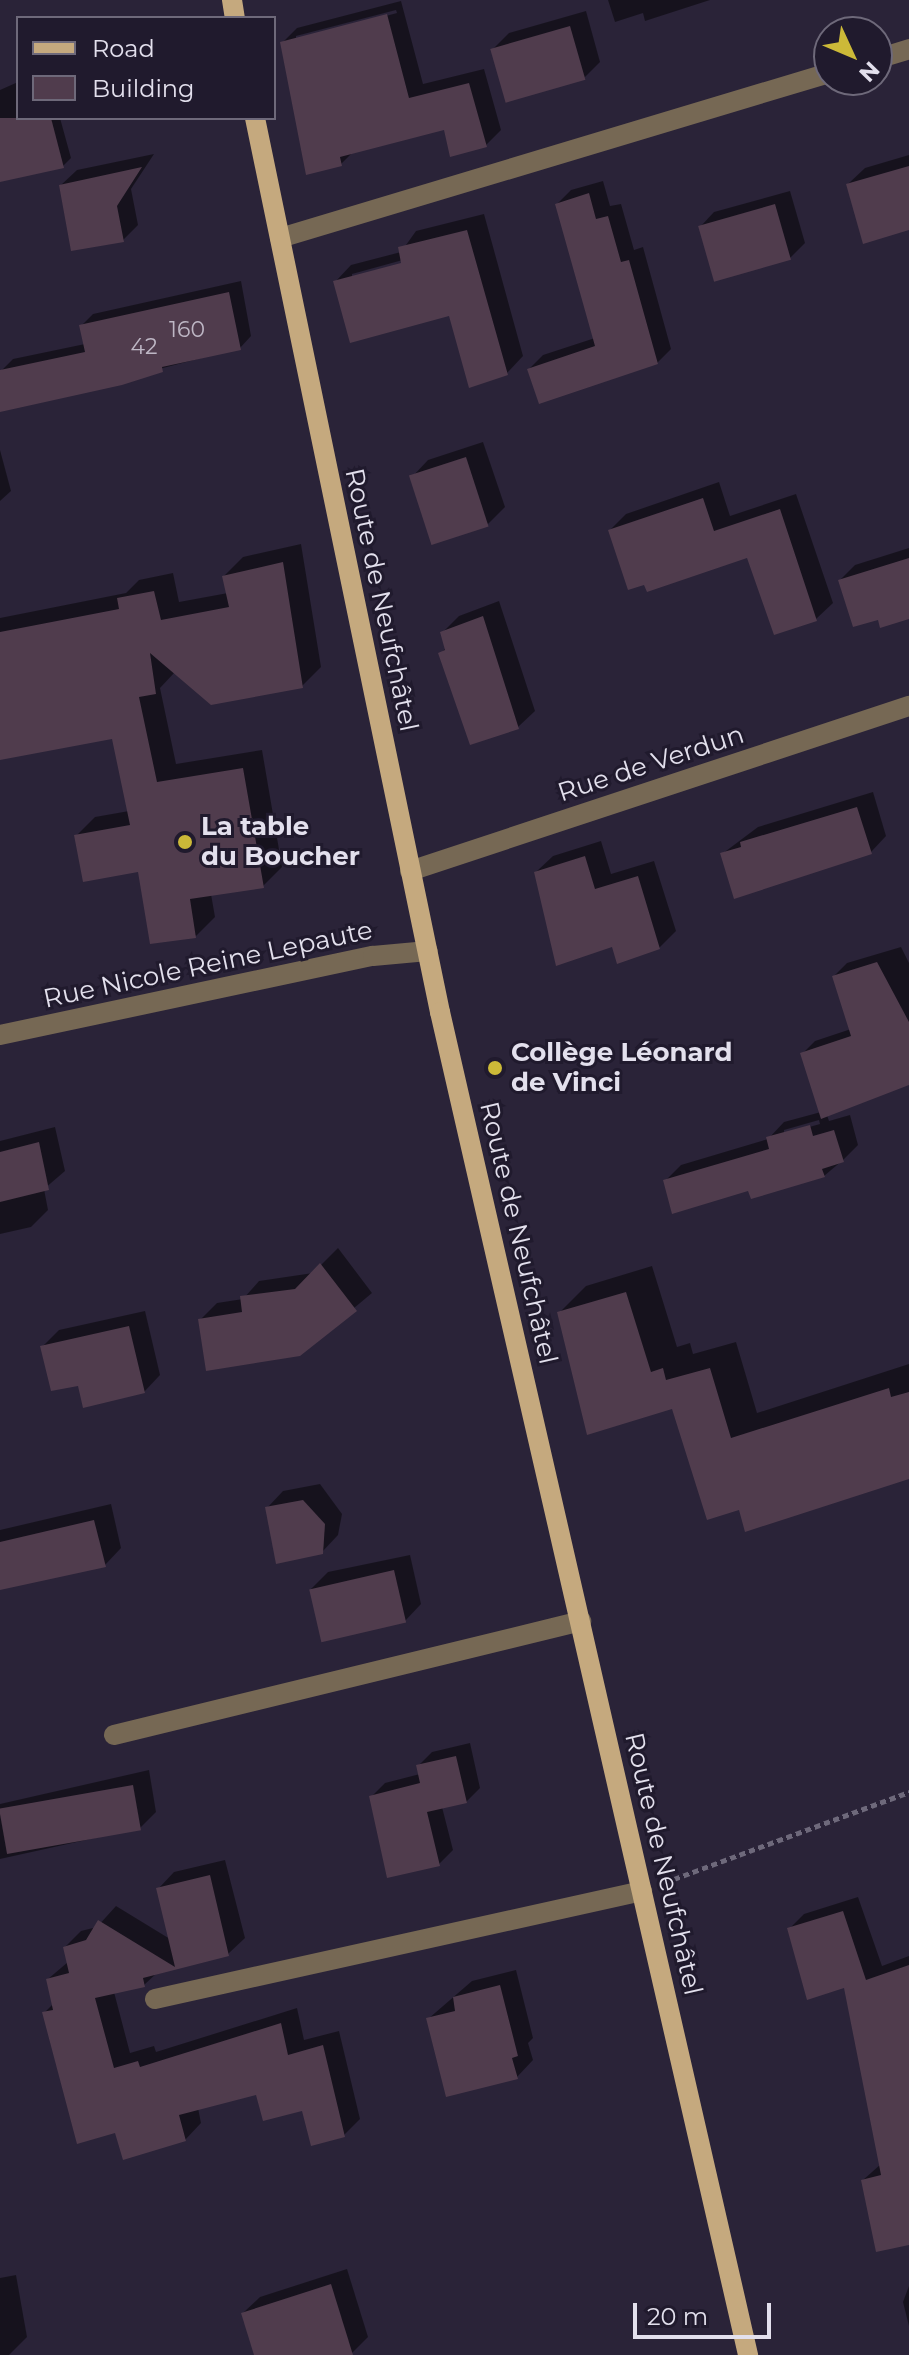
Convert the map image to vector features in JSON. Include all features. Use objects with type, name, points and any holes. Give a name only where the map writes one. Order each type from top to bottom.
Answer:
[{"type":"main road","name":"Route de Neufchâtel","points":[[255,120],[410,871],[748,2355]]},
{"type":"street","points":[[280,238],[813,78]]},
{"type":"street","name":"Rue de Verdun","points":[[410,871],[909,706]]},
{"type":"street","name":"Rue Nicole Reine Lepaute","points":[[0,1035],[373,956],[428,951]]},
{"type":"street","points":[[114,1735],[581,1621]]},
{"type":"street","points":[[155,1999],[642,1891]]},
{"type":"path","points":[[642,1891],[909,1792]]},
{"type":"building","points":[[387,14],[409,98],[469,83],[487,147],[450,157],[444,130],[340,157],[342,166],[306,175],[280,42]]},
{"type":"building","points":[[570,26],[585,80],[506,103],[490,49]]},
{"type":"building","points":[[0,118],[52,120],[64,168],[0,182]]},
{"type":"building","points":[[909,166],[909,230],[863,244],[846,184]]},
{"type":"building","points":[[142,167],[117,206],[124,242],[71,251],[59,185]]},
{"type":"building","points":[[589,193],[596,219],[608,216],[621,262],[629,260],[658,364],[539,404],[527,369],[595,346],[555,204]]},
{"type":"building","points":[[775,204],[791,260],[714,282],[698,226]]},
{"type":"building","points":[[467,230],[508,375],[469,388],[449,316],[350,343],[333,281],[401,263],[398,247]]},
{"type":"building","points":[[229,292],[241,350],[162,367],[163,372],[122,385],[0,412],[0,370],[85,352],[79,325]]},
{"type":"building","points":[[466,457],[489,526],[431,545],[409,476]]},
{"type":"building","points":[[703,498],[714,531],[780,509],[817,621],[774,635],[747,558],[647,592],[644,585],[628,590],[608,530]]},
{"type":"building","points":[[909,558],[909,619],[880,628],[878,620],[853,627],[838,580]]},
{"type":"building","points":[[283,562],[303,688],[211,705],[150,653],[156,694],[139,697],[157,782],[243,768],[264,888],[190,899],[196,938],[150,944],[138,872],[83,882],[74,835],[130,825],[112,739],[0,760],[0,632],[119,609],[117,598],[154,591],[161,620],[229,607],[222,576]]},
{"type":"building","points":[[483,616],[519,729],[470,745],[438,653],[445,650],[440,632]]},
{"type":"building","points":[[857,807],[872,854],[734,899],[720,853],[741,847],[740,842]]},
{"type":"building","points":[[585,856],[595,889],[638,876],[660,949],[617,964],[612,947],[556,966],[534,872]]},
{"type":"building","points":[[877,962],[909,1022],[909,1085],[821,1119],[800,1053],[851,1036],[832,976]]},
{"type":"building","points":[[810,1125],[813,1136],[834,1130],[844,1162],[822,1169],[825,1177],[751,1199],[748,1191],[672,1214],[663,1180],[769,1149],[766,1137]]},
{"type":"building","points":[[39,1142],[49,1190],[0,1202],[0,1152]]},
{"type":"building","points":[[320,1263],[357,1311],[300,1356],[206,1371],[198,1319],[242,1312],[240,1296],[295,1289]]},
{"type":"building","points":[[626,1292],[651,1372],[663,1368],[666,1380],[710,1368],[731,1438],[889,1388],[891,1397],[909,1392],[909,1479],[745,1532],[739,1510],[707,1520],[672,1409],[587,1435],[557,1312]]},
{"type":"building","points":[[129,1326],[145,1393],[83,1408],[78,1386],[51,1391],[40,1346]]},
{"type":"building","points":[[303,1500],[325,1524],[323,1554],[276,1564],[265,1507]]},
{"type":"building","points":[[94,1520],[106,1567],[0,1590],[0,1542]]},
{"type":"building","points":[[394,1570],[406,1623],[321,1642],[309,1590]]},
{"type":"building","points":[[456,1756],[467,1803],[427,1812],[440,1866],[387,1878],[369,1796],[420,1783],[416,1765]]},
{"type":"building","points":[[133,1785],[141,1830],[7,1854],[0,1808]]},
{"type":"building","points":[[210,1875],[229,1956],[143,1978],[145,1987],[95,1998],[114,2068],[138,2061],[140,2067],[281,2023],[288,2055],[323,2045],[345,2137],[311,2146],[302,2111],[263,2121],[256,2095],[179,2115],[186,2141],[123,2160],[115,2133],[77,2144],[42,2012],[53,2010],[46,1979],[69,1973],[63,1947],[86,1940],[98,1920],[175,1967],[156,1888]]},
{"type":"building","points":[[843,1911],[866,1980],[909,1965],[909,2245],[876,2252],[861,2180],[881,2175],[844,1988],[807,2000],[787,1928]]},
{"type":"building","points":[[500,1985],[518,2056],[512,2058],[518,2079],[446,2097],[426,2018],[455,2011],[453,1997]]},
{"type":"building","points":[[331,2284],[353,2355],[254,2355],[241,2313]]},
{"type":"place","name":"La table du Boucher","points":[[185,842]]},
{"type":"place","name":"Collège Léonard de Vinci","points":[[495,1068]]}]
